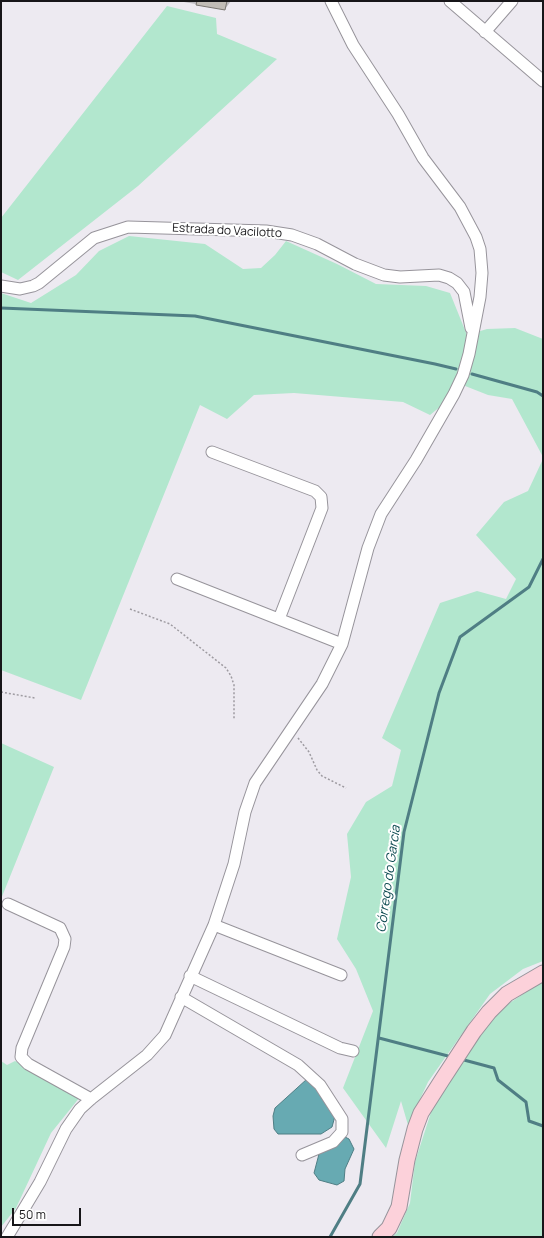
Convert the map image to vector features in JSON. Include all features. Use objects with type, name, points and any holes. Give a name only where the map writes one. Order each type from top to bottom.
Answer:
[{"type":"street","points":[[7,1237],[40,1182],[66,1129],[80,1109],[147,1055],[158,1044],[172,1021],[190,976],[214,925],[237,853],[251,794],[264,768],[322,684],[342,644],[368,548],[381,514],[416,460],[454,394],[465,368],[480,297],[482,273],[480,249],[476,237],[460,206],[423,158],[398,114],[353,45],[331,1]]},
{"type":"street","points":[[450,1],[543,81]]},
{"type":"street","points":[[485,32],[512,1]]},
{"type":"street","name":"Estrada do Vacilotto","points":[[1,286],[20,289],[33,286],[94,238],[128,226],[266,231],[292,235],[318,244],[355,264],[384,275],[400,277],[439,275],[449,278],[458,283],[464,292],[472,333]]},
{"type":"street","points":[[212,452],[314,491],[321,497],[322,508],[279,619]]},
{"type":"street","points":[[177,579],[342,644]]},
{"type":"street","points":[[8,904],[60,928],[65,939],[64,947],[22,1048],[22,1057],[28,1064],[91,1099]]},
{"type":"street","points":[[214,925],[341,975]]},
{"type":"street","points":[[380,1237],[389,1228],[399,1207],[407,1160],[415,1129],[422,1113],[442,1080],[474,1031],[489,1012],[507,994],[543,973]]},
{"type":"street","points":[[190,976],[340,1048],[353,1051]]},
{"type":"street","points":[[181,997],[298,1065],[320,1085],[342,1119],[342,1132],[334,1142],[302,1155]]},
{"type":"path","points":[[130,610],[170,624],[226,668],[234,685],[234,719]]},
{"type":"path","points":[[1,692],[35,698]]},
{"type":"path","points":[[290,730],[309,752],[317,770],[322,776],[346,788]]},
{"type":"green space","points":[[167,6],[216,18],[217,34],[277,59],[138,186],[18,280],[1,272],[1,218]]},
{"type":"green space","points":[[129,236],[205,244],[243,269],[261,268],[275,255],[286,241],[337,264],[376,284],[426,286],[450,293],[467,335],[487,329],[515,328],[543,339],[543,457],[512,399],[488,395],[455,382],[446,402],[430,415],[403,402],[294,393],[254,395],[227,419],[200,405],[81,700],[1,670],[1,293],[31,303],[76,275],[99,251]]},
{"type":"green space","points":[[543,459],[543,961],[523,969],[490,994],[428,1082],[408,1125],[401,1101],[386,1148],[343,1088],[373,1011],[356,969],[337,939],[351,877],[347,834],[366,802],[392,786],[401,750],[382,738],[440,603],[477,591],[506,599],[516,579],[476,535],[504,502],[528,491]]},
{"type":"green space","points":[[1,743],[54,767],[1,899]]},
{"type":"green space","points":[[543,981],[543,1237],[392,1237],[397,1233],[410,1203],[415,1162],[433,1106],[450,1078],[499,1010]]},
{"type":"green space","points":[[1,1061],[7,1065],[15,1061],[80,1097],[51,1133],[16,1208],[1,1227]]},
{"type":"water","points":[[307,1079],[311,1080],[335,1116],[332,1127],[321,1134],[278,1134],[274,1129],[273,1116],[275,1108]]},
{"type":"water","points":[[345,1137],[349,1139],[354,1149],[345,1169],[344,1181],[337,1185],[319,1180],[314,1173],[319,1154]]},
{"type":"building","points":[[197,1],[227,1],[225,10],[196,5]]},
{"type":"waterway","points":[[1,308],[195,316],[456,369]]},
{"type":"waterway","points":[[472,374],[537,392],[543,396]]},
{"type":"waterway","name":"Córrego do Garcia","points":[[330,1237],[360,1184],[404,832],[439,693],[460,637],[529,587],[543,559]]},
{"type":"waterway","points":[[379,1038],[448,1056]]},
{"type":"waterway","points":[[464,1060],[494,1068],[498,1080],[526,1102],[529,1121],[543,1126]]}]
